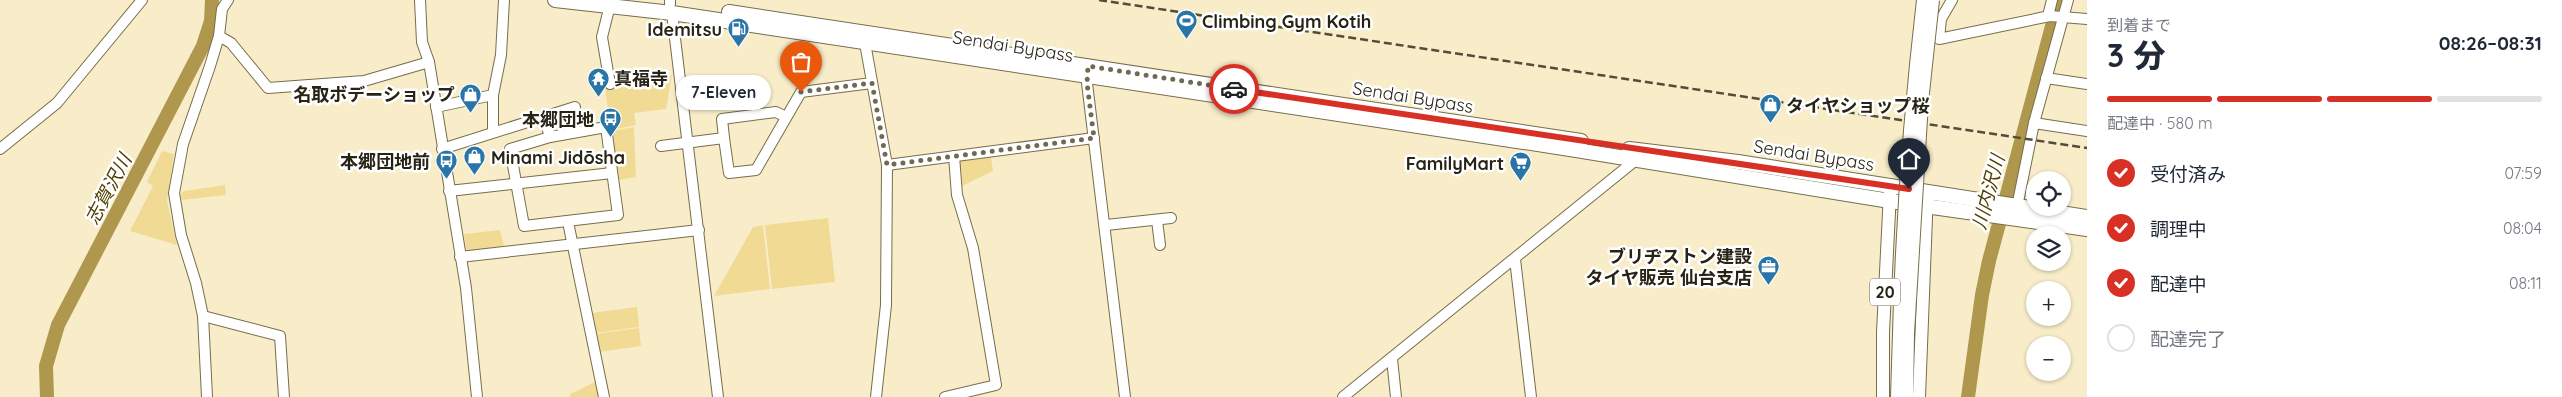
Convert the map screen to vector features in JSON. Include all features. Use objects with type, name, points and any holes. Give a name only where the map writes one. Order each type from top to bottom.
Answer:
[{"type":"highway","name":"Sendai Bypass","points":[[554,0],[610,5],[670,6],[1087,71],[1926,207],[2006,210],[2087,217]]},
{"type":"highway","name":"Sendai Bypass","points":[[644,0],[865,43],[1087,71],[1633,150],[1738,162],[1891,186],[1927,192],[2087,229]]},
{"type":"main road","points":[[1907,397],[1902,234],[1911,102],[1923,0]]},
{"type":"main road","points":[[1897,397],[1933,0]]},
{"type":"main road","name":"20","points":[[1883,397],[1883,332],[1891,186]]},
{"type":"main road","name":"20","points":[[1919,397],[1927,192]]},
{"type":"street","points":[[0,150],[57,103],[142,0]]},
{"type":"street","points":[[207,397],[202,316],[196,283],[181,235],[174,193],[176,174],[185,136],[220,36],[222,10],[228,0]]},
{"type":"street","points":[[420,0],[422,42],[429,62],[470,320],[478,397]]},
{"type":"street","points":[[493,132],[493,95],[502,56],[504,0]]},
{"type":"street","points":[[1952,0],[1941,19],[1939,39],[2056,16],[2087,19]]},
{"type":"street","points":[[2006,210],[2034,123],[2046,78],[2056,16],[2052,0]]},
{"type":"street","points":[[2056,16],[2068,0]]},
{"type":"street","points":[[610,5],[602,36],[610,84]]},
{"type":"street","points":[[670,6],[682,90],[718,397]]},
{"type":"street","points":[[220,36],[231,43],[268,88],[364,81],[429,62]]},
{"type":"street","points":[[865,43],[887,165],[886,305],[876,397]]},
{"type":"street","points":[[1087,71],[1125,397]]},
{"type":"street","points":[[2046,78],[2087,84]]},
{"type":"street","points":[[786,117],[776,112],[722,119],[730,173],[756,170],[801,92],[872,83]]},
{"type":"street","points":[[682,90],[736,84]]},
{"type":"street","points":[[436,107],[493,95]]},
{"type":"street","points":[[442,149],[575,107]]},
{"type":"street","points":[[544,117],[550,137]]},
{"type":"street","points":[[2034,123],[2087,131]]},
{"type":"street","points":[[606,128],[618,215],[524,226],[510,150],[550,137],[606,128]]},
{"type":"street","points":[[661,146],[724,138]]},
{"type":"street","points":[[887,165],[1094,138]]},
{"type":"street","points":[[945,397],[996,385],[972,248],[958,195],[954,156]]},
{"type":"street","points":[[1343,397],[1637,160]]},
{"type":"street","points":[[449,191],[612,173]]},
{"type":"street","points":[[1106,225],[1171,218]]},
{"type":"street","points":[[1157,220],[1160,245]]},
{"type":"street","points":[[568,222],[604,397]]},
{"type":"street","points":[[460,257],[699,230]]},
{"type":"street","points":[[1515,259],[1531,397]]},
{"type":"street","points":[[202,316],[280,336],[284,397]]},
{"type":"street","points":[[1392,359],[1396,397]]},
{"type":"shaded area","points":[[672,75],[666,109],[634,113],[636,125],[611,130],[605,88]]},
{"type":"shaded area","points":[[634,127],[636,177],[618,180],[612,131]]},
{"type":"shaded area","points":[[162,151],[174,154],[167,201],[177,245],[130,231],[153,186],[147,182]]},
{"type":"shaded area","points":[[991,157],[993,171],[962,186],[957,165],[959,161]]},
{"type":"shaded area","points":[[225,185],[226,195],[182,200],[181,194],[184,191]]},
{"type":"shaded area","points":[[828,218],[835,282],[772,289],[765,225]]},
{"type":"shaded area","points":[[763,225],[770,289],[714,296],[753,227]]},
{"type":"shaded area","points":[[500,230],[505,250],[467,255],[464,234]]},
{"type":"shaded area","points":[[637,307],[639,327],[595,333],[591,313]]},
{"type":"shaded area","points":[[639,328],[641,346],[599,352],[595,334]]},
{"type":"shaded area","points":[[597,381],[601,397],[570,397],[570,394]]},
{"type":"waterway","name":"志賀沢川","points":[[47,397],[46,366],[58,325],[203,46],[211,21],[212,0]]},
{"type":"waterway","name":"川内沢川","points":[[1968,397],[1982,295],[1989,261],[2059,0]]},
{"type":"railway","points":[[1099,0],[2087,148]]},
{"type":"way so far","points":[[801,92],[872,83],[887,165],[1094,138],[1087,83],[1088,66],[1234,89]]},
{"type":"place","name":"Climbing Gym Kotih","points":[[1186,40]]},
{"type":"place","name":"Idemitsu","points":[[738,48]]},
{"type":"place","name":"7-Eleven","points":[[801,92]]},
{"type":"place","name":"真福寺","points":[[598,97]]},
{"type":"place","name":"名取ボデーショップ","points":[[471,113]]},
{"type":"place","name":"タイヤショップ桜","points":[[1770,124]]},
{"type":"place","name":"本郷団地","points":[[610,138]]},
{"type":"place","name":"Minami Jidōsha","points":[[475,176]]},
{"type":"place","name":"本郷団地前","points":[[446,180]]},
{"type":"place","name":"FamilyMart","points":[[1520,182]]},
{"type":"place","name":"ブリヂストン建設 タイヤ販売 仙台支店","points":[[1768,285]]},
{"type":"route","points":[[1234,89],[1633,150],[1738,162],[1909,189]]}]
